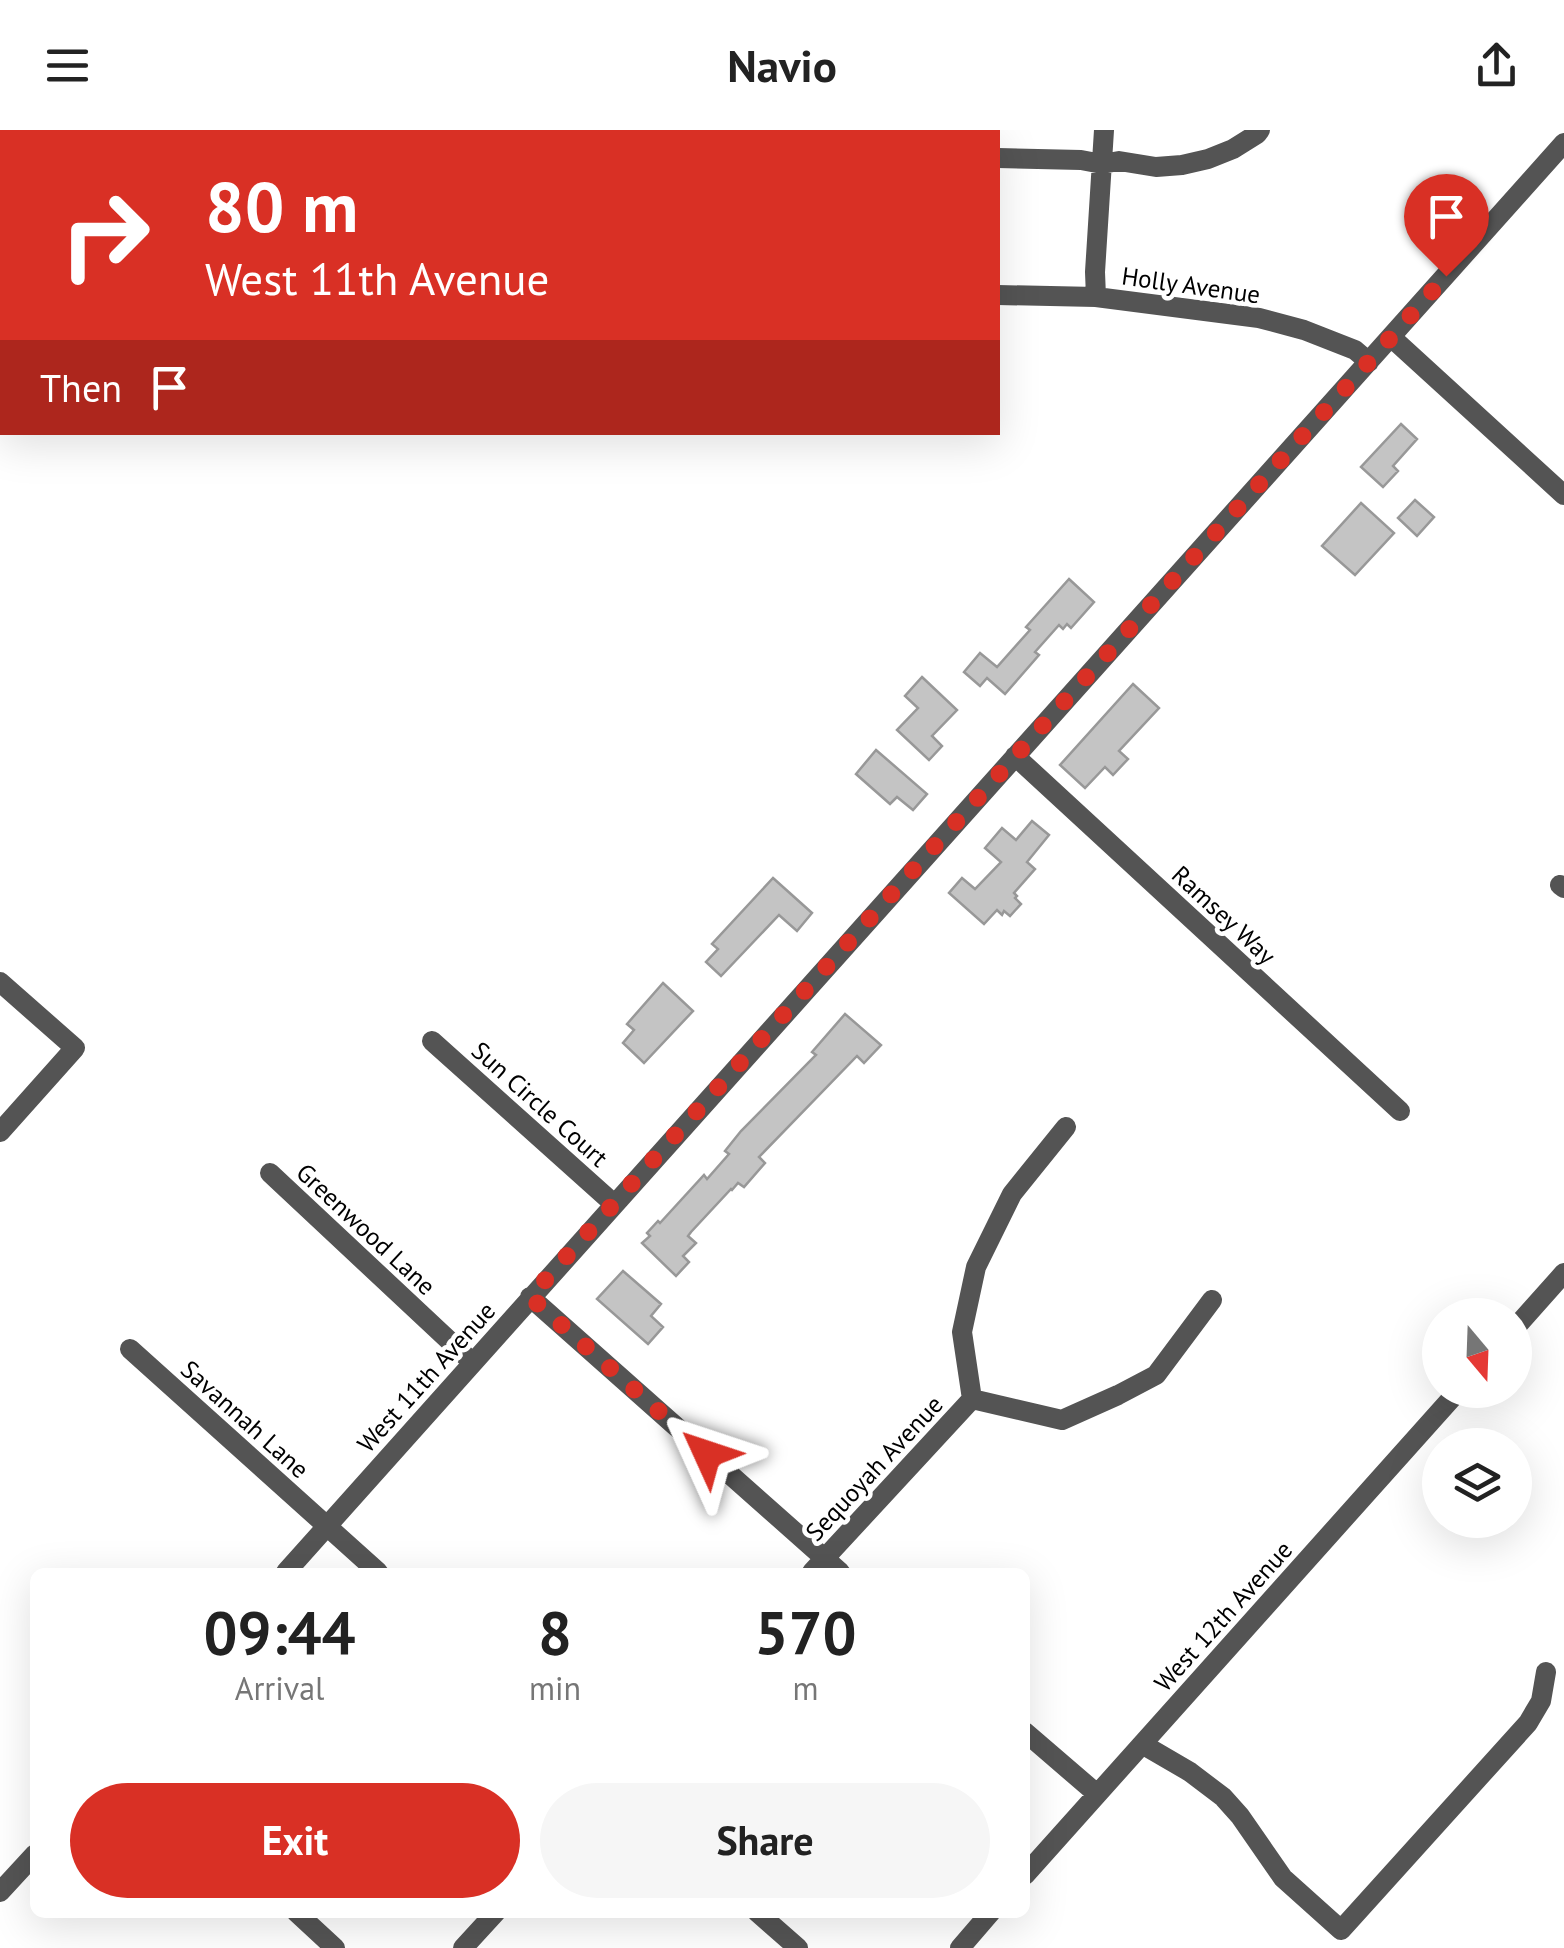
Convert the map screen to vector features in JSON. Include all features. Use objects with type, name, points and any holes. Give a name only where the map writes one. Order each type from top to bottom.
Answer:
[{"type":"street","points":[[1096,297],[1104,130]]},
{"type":"street","points":[[1000,158],[1102,164],[1119,161],[1156,166],[1195,162],[1233,149],[1260,130]]},
{"type":"street","name":"West 11th Avenue","points":[[290,1568],[1564,143]]},
{"type":"street","name":"Holly Avenue","points":[[1000,295],[1096,297],[1259,318],[1355,350],[1369,362]]},
{"type":"street","points":[[1391,337],[1564,495]]},
{"type":"street","name":"Ramsey Way","points":[[1015,756],[1400,1111]]},
{"type":"street","points":[[0,982],[75,1048],[0,1132]]},
{"type":"street","name":"Sun Circle Court","points":[[432,1041],[614,1204]]},
{"type":"street","name":"Sequoyah Avenue","points":[[825,1568],[972,1399],[962,1332],[976,1266],[1012,1194],[1066,1127]]},
{"type":"street","name":"Greenwood Lane","points":[[270,1174],[472,1362]]},
{"type":"street","points":[[1532,1309],[1564,1273]]},
{"type":"street","points":[[530,1297],[825,1568]]},
{"type":"street","points":[[972,1399],[1062,1420],[1156,1376],[1212,1300]]},
{"type":"street","name":"Savannah Lane","points":[[130,1349],[374,1568]]},
{"type":"street","name":"West 12th Avenue","points":[[1030,1869],[1443,1408]]},
{"type":"street","points":[[1142,1744],[1224,1797],[1284,1878],[1341,1930],[1528,1724],[1541,1702],[1546,1672]]},
{"type":"street","points":[[1030,1736],[1097,1794]]},
{"type":"street","points":[[0,1892],[30,1859]]},
{"type":"street","points":[[302,1918],[335,1948]]},
{"type":"street","points":[[463,1948],[490,1918]]},
{"type":"street","points":[[764,1918],[798,1948]]},
{"type":"street","points":[[960,1948],[987,1918]]},
{"type":"building","points":[[1401,424],[1417,439],[1393,466],[1398,471],[1383,487],[1361,467]]},
{"type":"building","points":[[1415,500],[1434,517],[1417,536],[1398,518]]},
{"type":"building","points":[[1361,503],[1394,533],[1355,575],[1322,546]]},
{"type":"building","points":[[1069,579],[1094,602],[1071,628],[1059,625],[1005,694],[987,678],[980,686],[964,672],[980,653],[997,667]]},
{"type":"building","points":[[922,677],[957,710],[932,736],[942,746],[929,760],[897,730],[918,708],[905,696]]},
{"type":"building","points":[[1133,684],[1159,708],[1119,751],[1128,759],[1113,775],[1105,767],[1085,788],[1060,765]]},
{"type":"building","points":[[876,750],[927,794],[913,810],[897,797],[890,804],[856,774]]},
{"type":"building","points":[[1032,821],[1049,835],[1027,862],[1035,869],[1014,893],[1021,904],[1010,916],[997,910],[984,924],[949,893],[962,878],[975,889],[1001,862],[985,848],[1002,828],[1016,840]]},
{"type":"building","points":[[773,878],[812,913],[797,931],[779,915],[721,976],[706,962],[718,949],[712,944]]},
{"type":"building","points":[[663,983],[693,1011],[644,1063],[623,1043],[634,1030],[627,1024]]},
{"type":"building","points":[[845,1014],[881,1045],[864,1063],[857,1056],[759,1157],[765,1163],[744,1187],[738,1183],[691,1232],[688,1236],[696,1243],[683,1256],[689,1262],[676,1276],[642,1243],[650,1236],[647,1233],[704,1175],[707,1179],[729,1154],[725,1151],[741,1131],[816,1055],[812,1052]]},
{"type":"building","points":[[623,1271],[661,1304],[651,1316],[663,1327],[648,1344],[597,1299]]},
{"type":"route","points":[[707,1454],[530,1297],[1446,276]]}]
